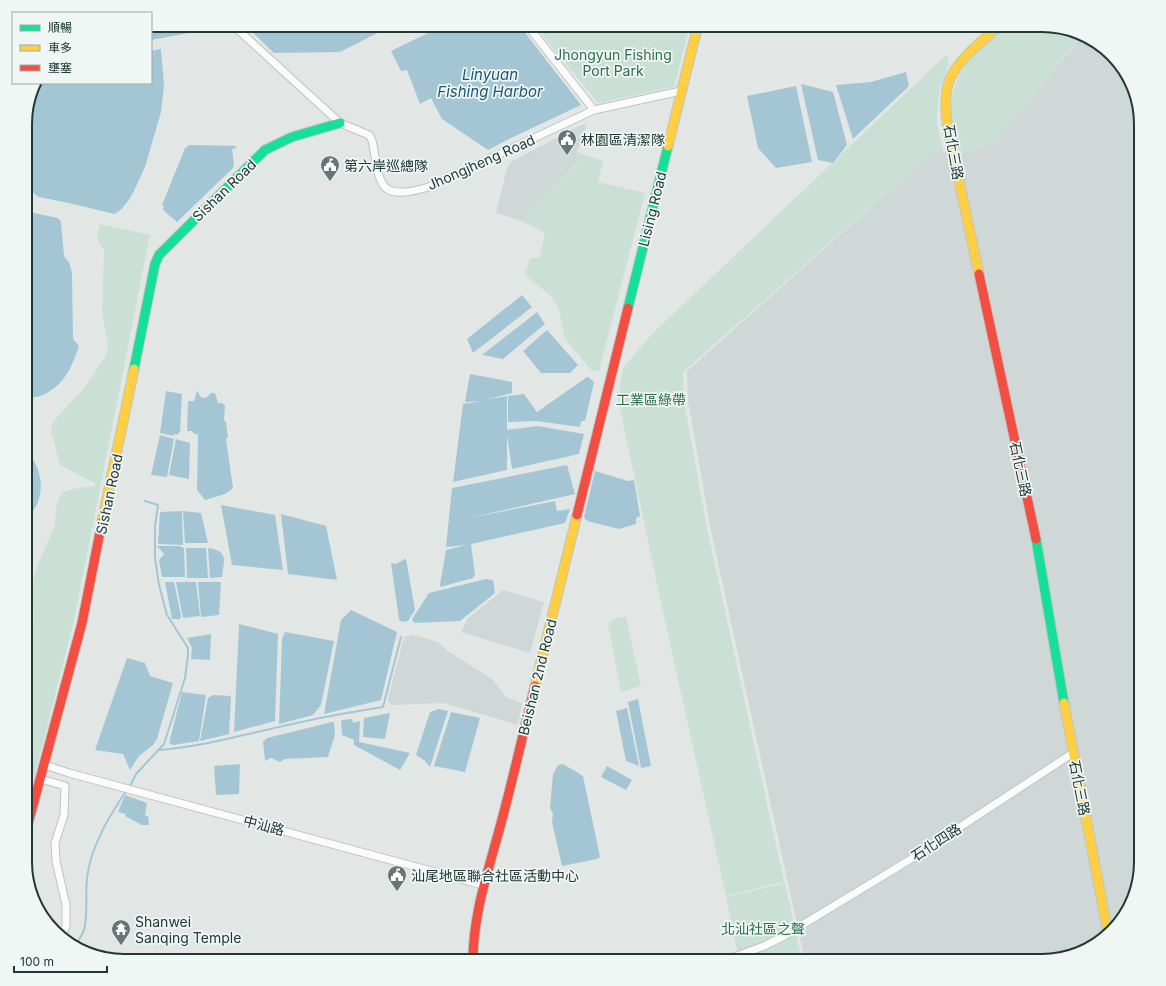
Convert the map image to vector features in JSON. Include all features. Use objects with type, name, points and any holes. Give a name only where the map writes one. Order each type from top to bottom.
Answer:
[{"type":"street","name":"Jhongjheng Road","points":[[240,32],[340,123],[369,135],[372,140],[380,180],[383,187],[392,192],[404,193],[429,187],[594,110],[681,91]]},
{"type":"street","points":[[533,32],[594,110]]},
{"type":"street","name":"Lising Road","points":[[607,393],[696,32]]},
{"type":"street","name":"石化三路","points":[[993,32],[958,68],[948,84],[946,106],[950,140],[1033,525],[1073,754],[1107,927]]},
{"type":"street","name":"Sishan Road","points":[[32,810],[82,623],[154,272],[159,255],[265,150],[288,138],[340,123]]},
{"type":"street","name":"Beishan 2nd Road","points":[[472,954],[473,934],[483,885],[500,828],[607,393]]},
{"type":"street","name":"石化四路","points":[[742,954],[764,946],[784,936],[911,858],[1073,754]]},
{"type":"street","name":"中汕路","points":[[45,764],[69,773],[483,885]]},
{"type":"street","points":[[64,931],[66,926],[66,905],[56,861],[55,843],[64,815],[65,786],[69,773]]},
{"type":"street","points":[[41,779],[65,786]]},
{"type":"shaded area","points":[[1079,40],[1103,55],[1115,68],[1122,78],[1131,100],[1134,118],[1134,868],[1131,886],[1122,908],[1107,927],[1098,935],[1083,944],[1060,952],[1048,954],[803,954],[710,526],[688,401],[687,371],[935,150],[960,154],[994,141]]},
{"type":"shaded area","points":[[585,124],[586,128],[577,152],[578,162],[522,221],[496,213],[507,168],[511,162]]},
{"type":"shaded area","points":[[503,590],[544,602],[530,653],[461,632],[468,618]]},
{"type":"shaded area","points":[[414,635],[438,642],[448,651],[493,680],[506,697],[522,703],[518,725],[444,703],[390,704],[388,699],[404,637]]},
{"type":"green space","name":"Jhongyun Fishing Port Park","points":[[540,32],[688,32],[674,87],[598,103]]},
{"type":"green space","points":[[999,32],[1054,33],[1066,35],[1078,40],[994,141],[960,154],[952,118],[954,88],[966,65]]},
{"type":"green space","name":"工業區綠帶","points":[[947,54],[949,64],[940,88],[937,114],[937,123],[943,151],[935,150],[683,372],[684,401],[707,528],[784,882],[726,896],[660,598],[618,399],[623,368],[652,334]]},
{"type":"green space","points":[[577,152],[603,161],[598,182],[645,193],[599,371],[592,371],[565,339],[559,310],[552,297],[525,275],[530,258],[539,258],[545,233],[522,221],[578,163]]},
{"type":"green space","points":[[100,224],[150,235],[74,620],[32,786],[32,630],[34,622],[32,596],[33,580],[54,527],[59,498],[62,494],[69,490],[95,486],[95,483],[60,465],[51,431],[52,424],[56,418],[86,386],[106,355],[108,347],[102,314],[104,251],[97,238]]},
{"type":"green space","points":[[626,617],[641,686],[621,692],[608,624],[616,618]]},
{"type":"green space","name":"北汕社區之聲","points":[[785,883],[800,954],[739,954],[726,897]]},
{"type":"water","points":[[152,32],[194,32],[152,40]]},
{"type":"water","points":[[252,32],[379,32],[340,52],[274,53]]},
{"type":"water","name":"Linyuan Fishing Harbor","points":[[524,32],[581,105],[488,150],[442,119],[431,98],[420,104],[407,70],[401,71],[391,51],[428,33]]},
{"type":"water","points":[[161,49],[164,83],[161,115],[146,165],[131,197],[123,208],[114,214],[38,197],[32,192],[32,118],[35,100],[42,84],[152,84],[152,51]]},
{"type":"water","points":[[906,72],[909,86],[853,139],[836,85],[871,82]]},
{"type":"water","points":[[801,84],[833,92],[847,145],[833,163],[818,160]]},
{"type":"water","points":[[796,86],[812,162],[776,168],[758,148],[747,96]]},
{"type":"water","points":[[189,145],[236,146],[236,148],[232,149],[234,164],[233,168],[177,222],[163,210],[164,206],[162,205],[185,148]]},
{"type":"water","points":[[32,212],[58,218],[61,222],[64,256],[69,262],[72,273],[73,339],[79,346],[74,361],[67,374],[51,391],[37,397],[32,397]]},
{"type":"water","points":[[522,295],[532,307],[473,353],[467,339]]},
{"type":"water","points":[[537,312],[545,324],[503,359],[482,355]]},
{"type":"water","points":[[547,330],[578,365],[570,373],[541,373],[523,351]]},
{"type":"water","points":[[470,374],[512,382],[512,393],[485,400],[507,396],[507,430],[538,426],[584,434],[579,454],[512,469],[507,435],[507,470],[453,482],[463,404],[481,401],[465,402]]},
{"type":"water","points":[[587,377],[594,382],[585,421],[581,421],[580,427],[536,421],[508,422],[508,396],[524,394],[537,412]]},
{"type":"water","points":[[166,391],[182,394],[180,432],[177,435],[174,434],[173,436],[160,433]]},
{"type":"water","points":[[197,391],[201,397],[206,398],[211,393],[215,393],[218,403],[222,403],[225,406],[224,420],[226,422],[228,437],[226,439],[233,488],[225,494],[205,500],[197,490],[198,435],[192,431],[187,431],[188,401],[194,401]]},
{"type":"water","points":[[160,435],[174,439],[167,477],[151,475]]},
{"type":"water","points":[[176,439],[190,443],[189,479],[169,475]]},
{"type":"water","points":[[32,458],[40,475],[40,495],[32,512]]},
{"type":"water","points":[[567,465],[575,494],[469,518],[555,501],[557,511],[570,509],[565,523],[471,544],[475,575],[472,579],[441,587],[440,585],[446,550],[466,545],[446,547],[452,488]]},
{"type":"water","points":[[595,471],[628,481],[634,480],[640,516],[636,518],[636,524],[619,529],[587,521],[584,517]]},
{"type":"water","points":[[221,505],[275,515],[283,570],[232,565]]},
{"type":"water","points":[[182,511],[183,545],[158,544],[160,512]]},
{"type":"water","points":[[183,511],[201,513],[208,543],[185,543]]},
{"type":"water","points":[[281,514],[326,526],[337,580],[288,574]]},
{"type":"water","points":[[157,546],[179,546],[184,548],[185,577],[162,577],[159,560],[164,554]]},
{"type":"water","points":[[186,548],[206,548],[208,578],[187,578]]},
{"type":"water","points":[[208,548],[219,551],[224,557],[222,577],[210,578]]},
{"type":"water","points":[[405,559],[415,610],[408,621],[402,622],[399,619],[391,563],[396,564]]},
{"type":"water","points":[[486,579],[493,580],[495,593],[460,621],[414,623],[412,619],[429,593]]},
{"type":"water","points":[[165,582],[174,582],[181,616],[180,619],[172,619]]},
{"type":"water","points":[[176,582],[196,582],[200,616],[183,618]]},
{"type":"water","points":[[198,582],[221,582],[219,615],[201,617]]},
{"type":"water","points":[[351,610],[397,632],[381,700],[324,714],[341,620]]},
{"type":"water","points":[[239,624],[278,634],[275,721],[234,732]]},
{"type":"water","points":[[285,632],[334,641],[321,705],[313,715],[279,724],[282,639]]},
{"type":"water","points":[[211,634],[210,660],[191,659],[192,648],[187,638]]},
{"type":"water","points":[[127,658],[145,663],[150,676],[173,683],[157,739],[153,745],[139,756],[130,770],[123,754],[95,750]]},
{"type":"water","points":[[182,692],[206,695],[199,741],[173,745],[169,743]]},
{"type":"water","points":[[213,695],[231,696],[229,734],[200,741],[208,698]]},
{"type":"water","points":[[638,699],[651,766],[641,768],[628,702]]},
{"type":"water","points":[[627,708],[639,766],[626,761],[616,711]]},
{"type":"water","points":[[439,709],[448,711],[430,767],[424,760],[416,755],[430,712]]},
{"type":"water","points":[[451,712],[480,718],[465,772],[434,766]]},
{"type":"water","points":[[390,713],[385,739],[363,737],[364,718]]},
{"type":"water","points":[[352,719],[353,723],[360,721],[359,742],[410,753],[400,770],[354,745],[354,740],[342,735],[341,720]]},
{"type":"water","points":[[334,722],[335,735],[328,757],[285,759],[280,762],[271,758],[265,761],[263,742],[267,738]]},
{"type":"water","points":[[240,764],[239,794],[216,795],[214,766]]},
{"type":"water","points":[[563,764],[583,776],[600,857],[597,859],[562,866],[552,822],[553,814],[550,808],[553,774],[558,765]]},
{"type":"water","points":[[607,766],[632,780],[626,790],[601,777]]},
{"type":"water","points":[[125,795],[147,803],[145,816],[148,816],[149,825],[142,825],[125,816],[126,814],[118,812]]},
{"type":"pier","points":[[163,48],[166,85],[163,113],[147,167],[133,199],[131,198],[145,167],[161,112],[164,85],[161,49]]},
{"type":"pier","points":[[32,192],[38,197],[114,214],[111,215],[38,199],[32,194]]},
{"type":"waterway","points":[[129,788],[136,774],[164,744],[185,678],[188,655],[188,648],[167,615],[159,585],[155,558],[155,526],[158,505],[145,501]]},
{"type":"waterway","points":[[158,750],[197,745],[320,718],[383,707],[401,637]]},
{"type":"waterway","points":[[78,942],[83,932],[85,923],[86,886],[90,861],[108,820],[126,791]]},
{"type":"traffic: fast","points":[[134,369],[155,264],[159,255],[265,150],[292,137],[340,123]]},
{"type":"traffic: fast","points":[[628,308],[668,146]]},
{"type":"traffic: fast","points":[[1036,539],[1064,703]]},
{"type":"traffic: slow","points":[[668,146],[696,32]]},
{"type":"traffic: slow","points":[[979,274],[949,134],[946,104],[947,90],[954,71],[966,56],[992,32]]},
{"type":"traffic: slow","points":[[102,522],[134,369]]},
{"type":"traffic: slow","points":[[535,686],[577,515]]},
{"type":"traffic: slow","points":[[1064,703],[1107,927]]},
{"type":"traffic: jam","points":[[979,274],[1036,539]]},
{"type":"traffic: jam","points":[[577,515],[628,308]]},
{"type":"traffic: jam","points":[[32,809],[82,623],[102,522]]},
{"type":"traffic: jam","points":[[473,954],[478,910],[535,686]]},
{"type":"place","name":"林園區清潔隊","points":[[567,156]]},
{"type":"place","name":"第六岸巡總隊","points":[[330,182]]},
{"type":"place","name":"汕尾地區聯合社區活動中心","points":[[397,892]]},
{"type":"place","name":"Shanwei Sanqing Temple","points":[[121,946]]}]
